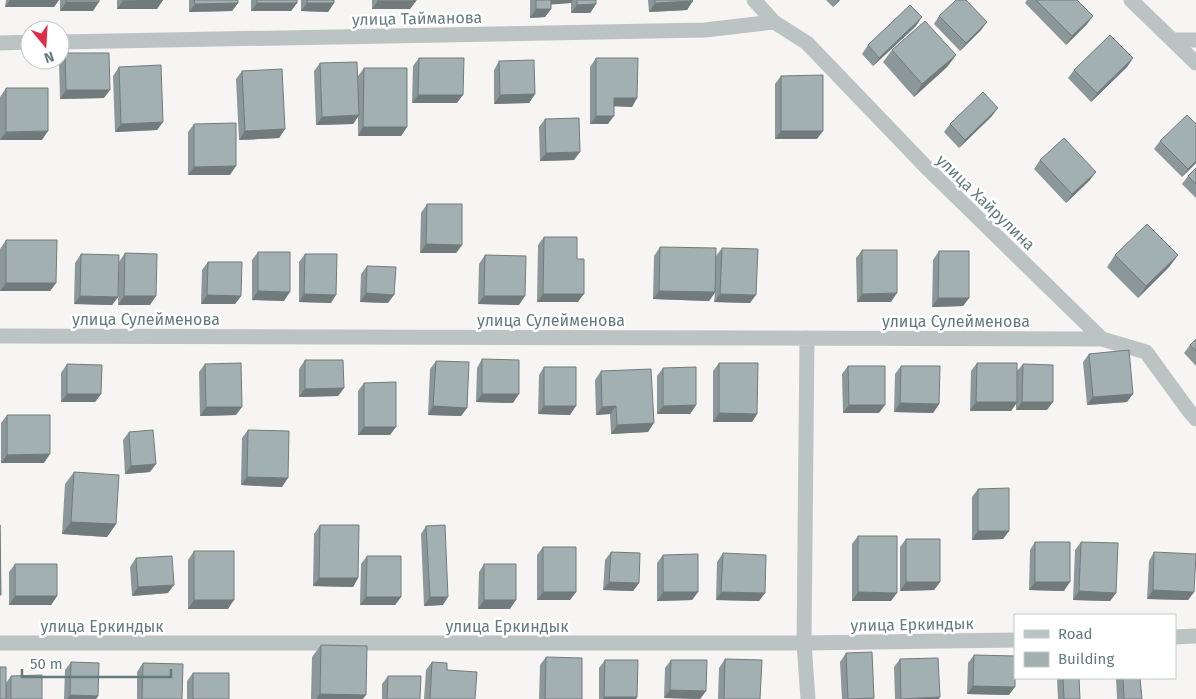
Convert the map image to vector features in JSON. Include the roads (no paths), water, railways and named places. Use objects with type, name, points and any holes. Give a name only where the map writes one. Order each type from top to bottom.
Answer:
[{"type":"street","name":"улица Хайрулина","points":[[754,0],[774,22],[807,43],[929,170],[1102,339],[1146,352],[1196,419]]},
{"type":"street","points":[[1131,0],[1196,63]]},
{"type":"street","name":"улица Тайманова","points":[[70,42],[705,30],[774,22]]},
{"type":"street","points":[[1173,40],[1196,40]]},
{"type":"street","points":[[0,43],[20,42]]},
{"type":"street","name":"улица Сулейменова","points":[[0,336],[1102,339]]},
{"type":"street","points":[[807,338],[804,643],[808,699]]},
{"type":"street","points":[[1176,637],[1196,636]]},
{"type":"street","name":"улица Еркиндык","points":[[0,644],[804,643],[1014,640]]}]
